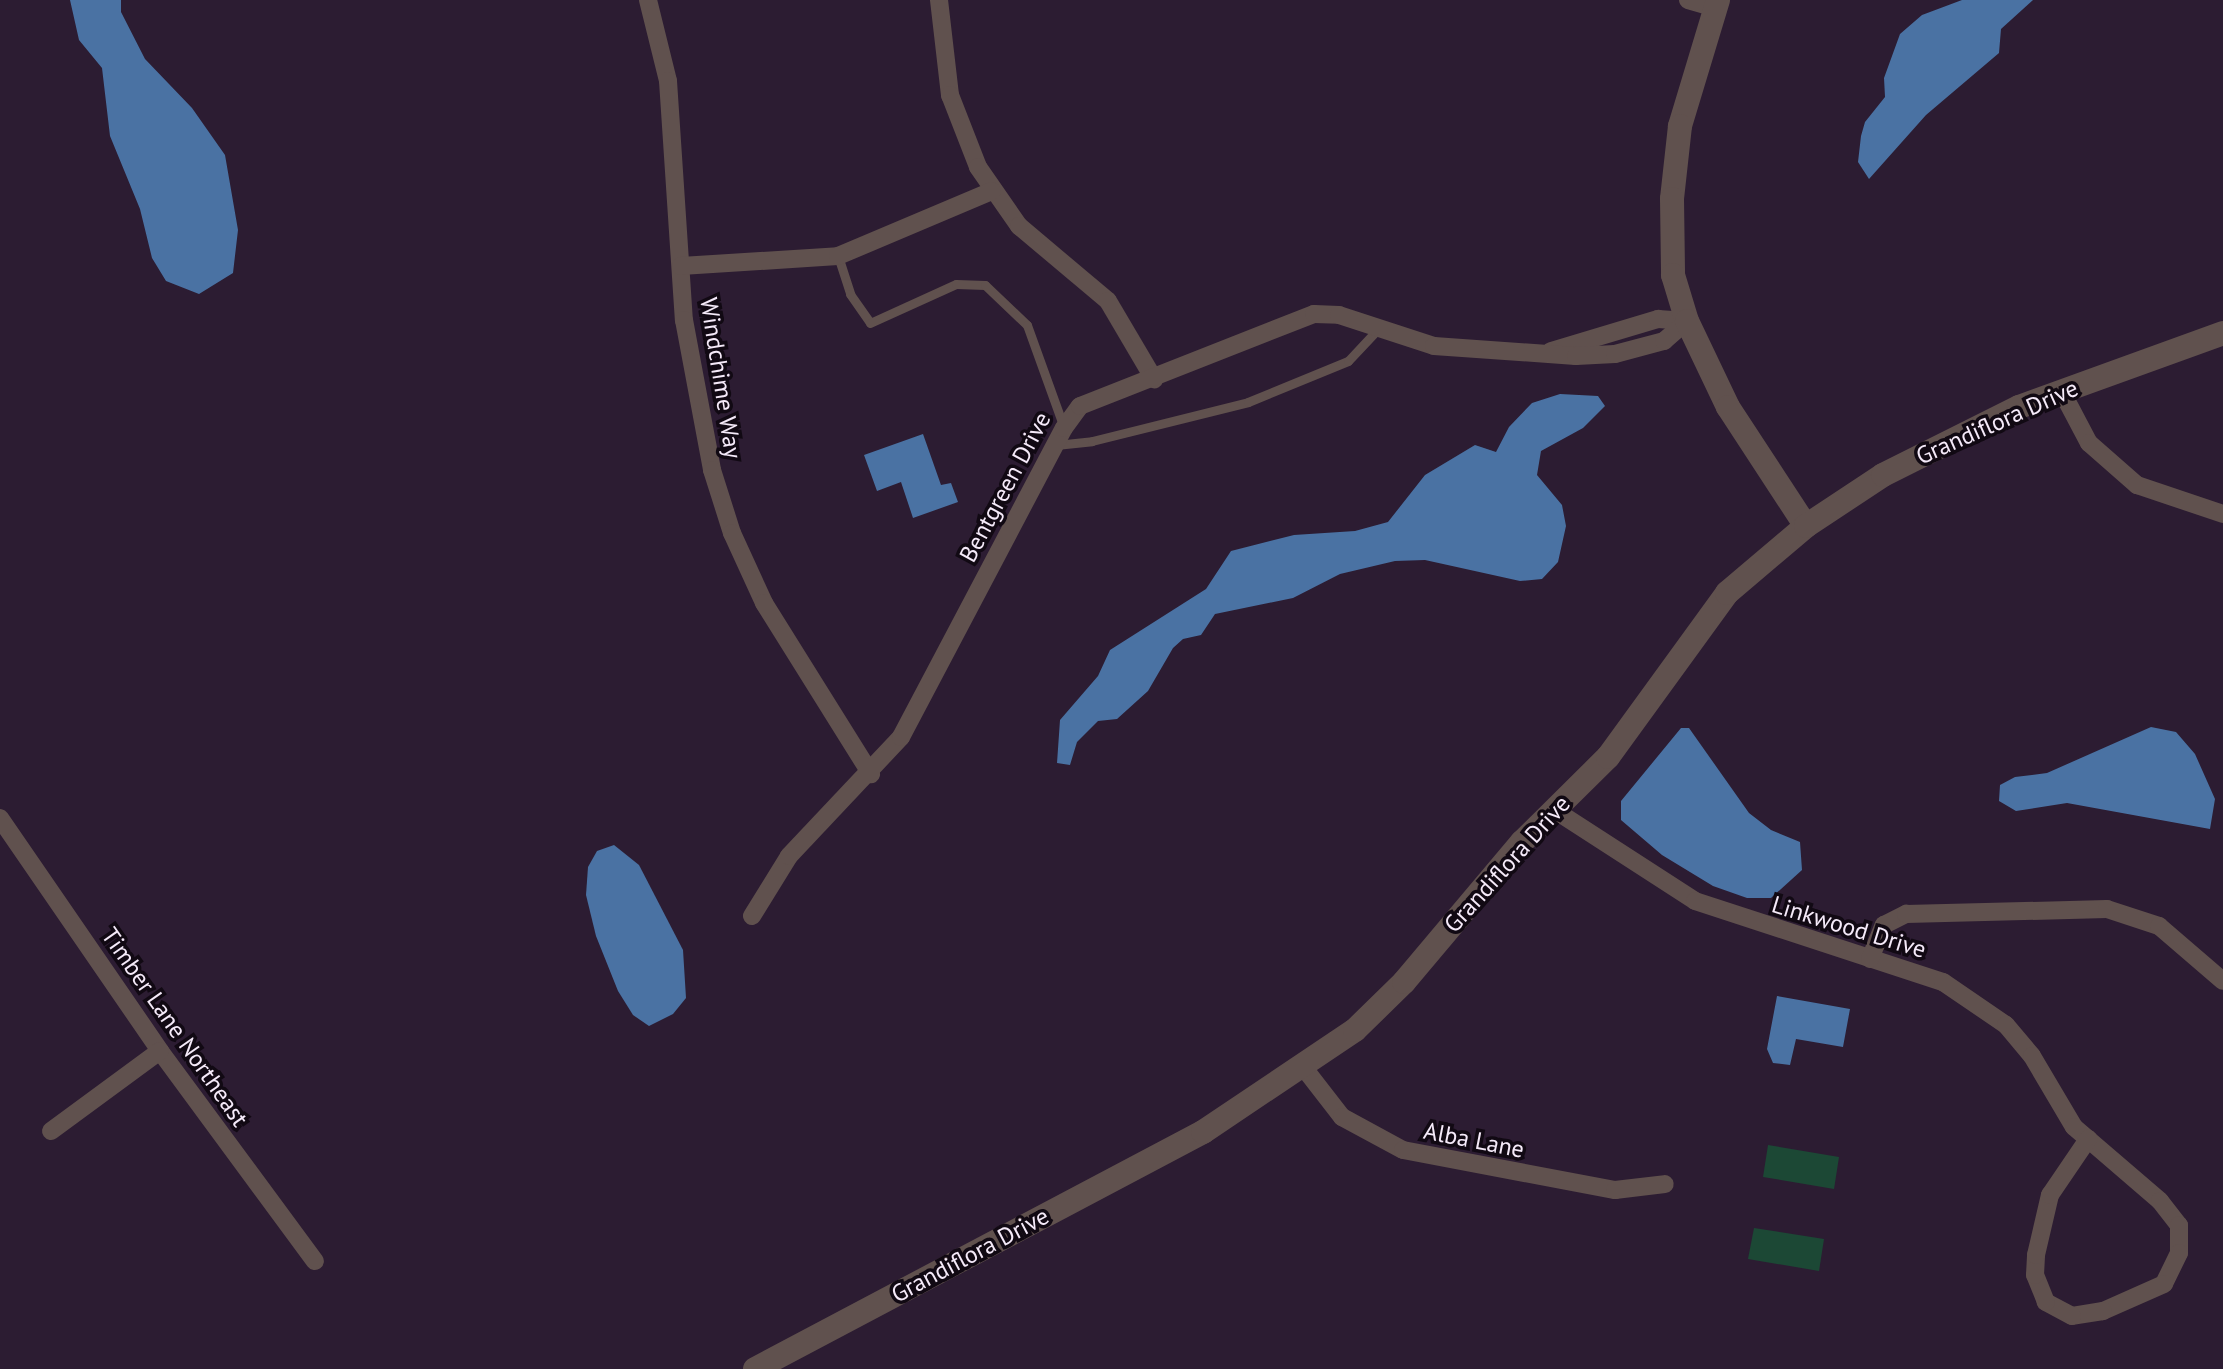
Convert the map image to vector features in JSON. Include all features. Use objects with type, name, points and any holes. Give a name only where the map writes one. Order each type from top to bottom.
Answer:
[{"type":"street","name":"Windchime Way","points":[[648,0],[668,81],[681,266],[696,402],[732,533],[764,603],[871,774]]},
{"type":"street","points":[[939,0],[950,95],[966,142],[992,191],[1036,244],[1108,301],[1154,379]]},
{"type":"street","points":[[1688,0],[1717,4],[1687,95],[1674,170],[1673,275],[1687,321],[1741,431],[1806,526]]},
{"type":"street","points":[[681,266],[838,256],[992,191]]},
{"type":"street","name":"Bentgreen Drive","points":[[752,916],[789,856],[871,774],[916,711],[1060,436],[1090,401],[1154,379],[1314,314],[1339,315],[1413,342],[1469,352],[1549,353],[1658,319],[1687,321]]},
{"type":"street","name":"Grandiflora Drive","points":[[755,1369],[1203,1132],[1304,1068],[1355,1030],[1404,982],[1553,809],[1630,730],[1672,663],[1727,593],[1806,526],[1883,475],[2061,390],[2223,333]]},
{"type":"street","points":[[2061,390],[2089,443],[2137,485],[2223,514]]},
{"type":"street","name":"Linkwood Drive","points":[[1553,809],[1695,901],[1943,982],[1986,1007],[2032,1056],[2061,1108],[2088,1139],[2174,1214],[2180,1235],[2174,1269],[2151,1294],[2072,1316],[2046,1302],[2035,1275],[2036,1255],[2050,1195],[2088,1139]]},
{"type":"street","name":"Timber Lane Northeast","points":[[0,818],[160,1051],[315,1261]]},
{"type":"street","points":[[1870,959],[1884,925],[1906,914],[2107,909],[2159,926],[2223,981]]},
{"type":"street","points":[[51,1131],[160,1051]]},
{"type":"street","name":"Alba Lane","points":[[1304,1068],[1342,1117],[1403,1150],[1615,1190],[1665,1184]]},
{"type":"lane","points":[[838,256],[850,294],[870,323],[956,284],[970,281],[994,292],[1027,325],[1060,436],[1092,441],[1248,402],[1348,361],[1378,329]]},
{"type":"green space","points":[[1768,1145],[1839,1157],[1834,1189],[1763,1177]]},
{"type":"green space","points":[[1754,1228],[1824,1239],[1819,1271],[1748,1259]]},
{"type":"water","points":[[70,0],[121,0],[121,12],[145,59],[192,108],[225,155],[238,230],[233,273],[199,294],[166,281],[152,258],[140,209],[110,136],[102,68],[79,40]]},
{"type":"water","points":[[1962,0],[2033,0],[2001,29],[1999,53],[1926,115],[1869,179],[1858,162],[1861,136],[1865,122],[1885,97],[1884,78],[1900,34],[1922,15]]},
{"type":"water","points":[[1560,394],[1598,396],[1605,406],[1583,428],[1541,451],[1537,475],[1562,505],[1566,526],[1558,562],[1542,579],[1520,581],[1425,560],[1395,561],[1340,574],[1293,598],[1215,614],[1201,635],[1183,639],[1173,648],[1148,691],[1117,719],[1098,721],[1077,742],[1070,765],[1057,763],[1060,720],[1098,676],[1110,650],[1206,589],[1231,551],[1294,535],[1355,531],[1388,522],[1425,475],[1475,445],[1496,452],[1509,427],[1532,403]]},
{"type":"water","points":[[923,434],[941,485],[951,483],[958,502],[913,518],[901,482],[877,491],[864,455]]},
{"type":"water","points":[[2151,727],[2176,732],[2195,754],[2215,799],[2210,829],[2067,803],[2016,811],[1999,801],[2000,785],[2015,777],[2047,773]]},
{"type":"water","points":[[1681,728],[1689,728],[1749,813],[1771,830],[1800,842],[1802,870],[1771,898],[1747,898],[1713,886],[1662,855],[1621,820],[1621,801]]},
{"type":"water","points":[[614,845],[639,865],[683,950],[686,998],[673,1014],[649,1026],[633,1015],[618,991],[596,936],[586,895],[588,867],[597,851]]},
{"type":"water","points":[[1777,996],[1850,1009],[1843,1047],[1796,1039],[1790,1065],[1773,1063],[1767,1049]]}]
